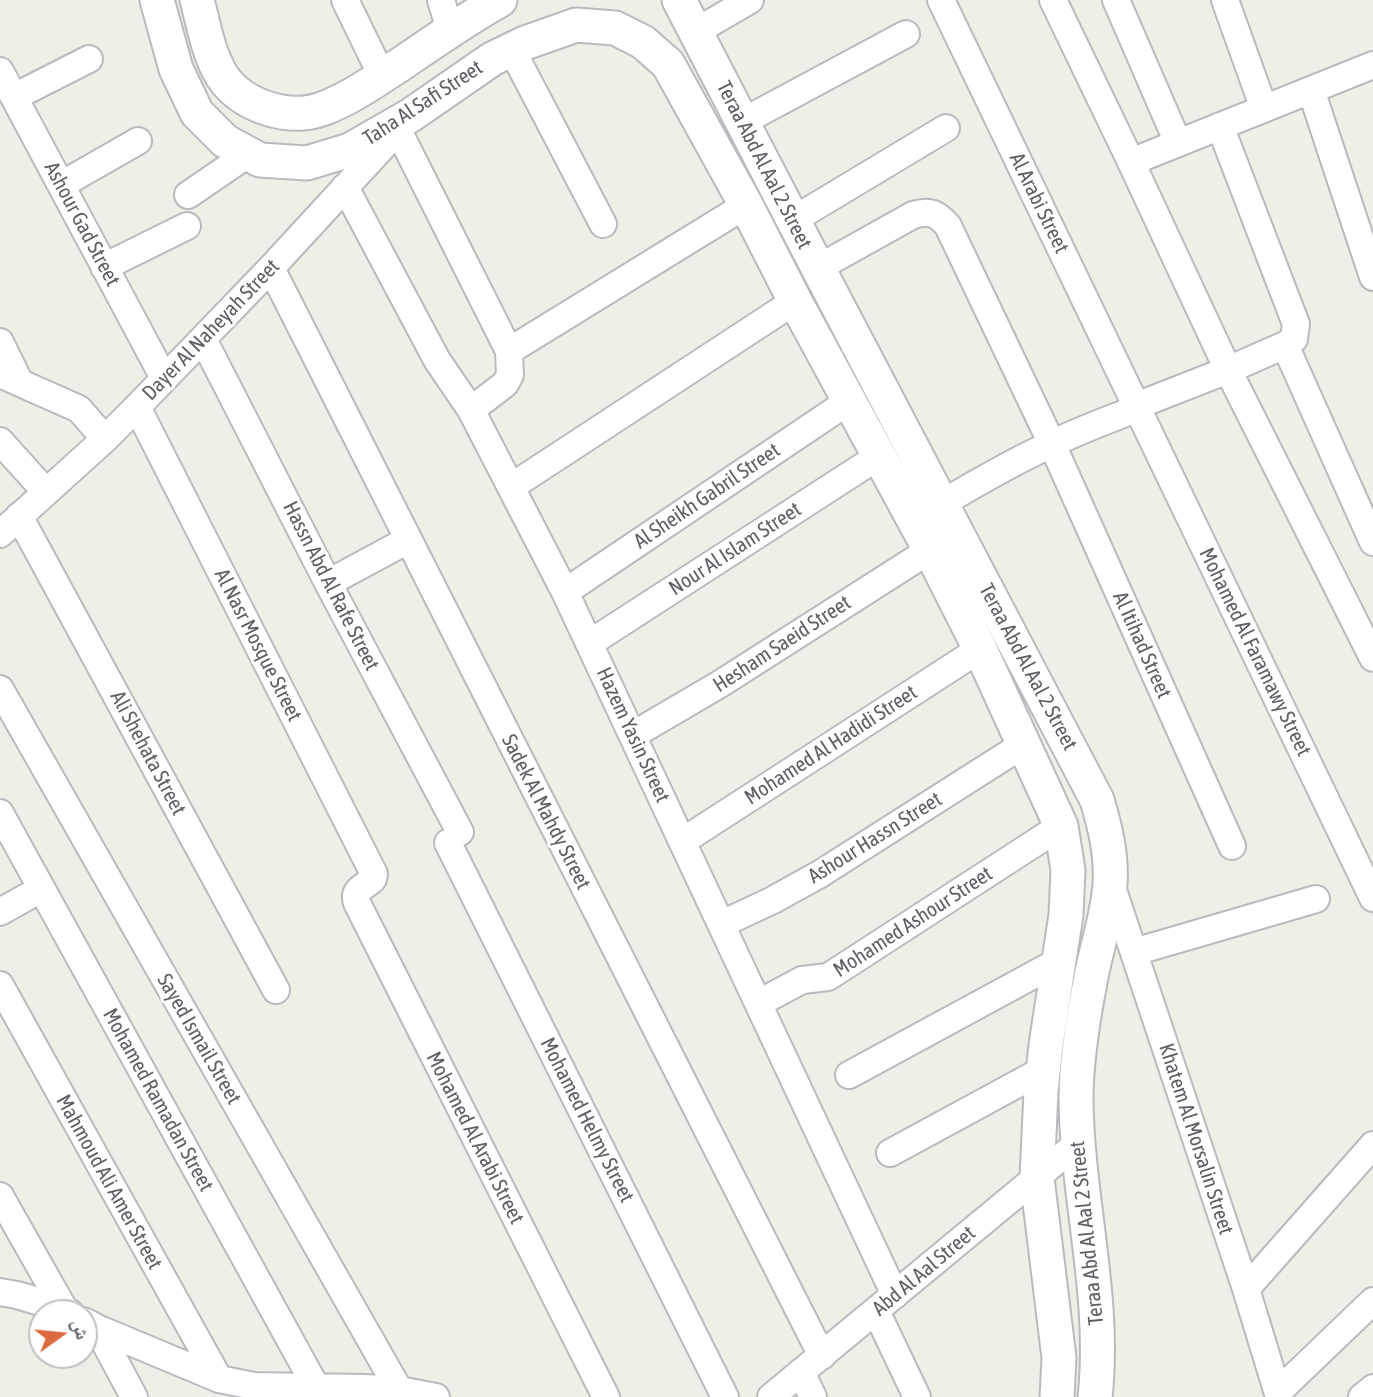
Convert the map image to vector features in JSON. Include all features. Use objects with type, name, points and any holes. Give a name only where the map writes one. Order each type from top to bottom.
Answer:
[{"type":"street","name":"Taha Al Safi Street","points":[[157,0],[176,69],[197,113],[225,141],[260,160],[307,163],[350,150],[405,122],[483,65],[526,43],[576,25],[615,28]]},
{"type":"street","points":[[197,0],[211,55],[224,78],[243,97],[267,109],[294,113],[321,110],[382,76],[445,15],[500,0]]},
{"type":"street","points":[[345,0],[382,76]]},
{"type":"street","name":"Teraa Abd Al Aal 2 Street","points":[[679,0],[1097,800],[1108,840],[1110,882],[1082,1035],[1076,1096],[1077,1144],[1096,1293],[1098,1366],[1095,1397]]},
{"type":"street","points":[[695,32],[750,0]]},
{"type":"street","name":"Al Arabi Street","points":[[942,0],[1137,407]]},
{"type":"street","points":[[1053,0],[1228,370],[1373,657]]},
{"type":"street","points":[[1116,0],[1178,144]]},
{"type":"street","points":[[1225,0],[1264,109]]},
{"type":"street","name":"Teraa Abd Al Aal 2 Street","points":[[615,28],[643,41],[668,64],[930,550],[980,649],[1061,827],[1068,870],[1066,915],[1043,1070],[1037,1178],[1059,1358],[1057,1397]]},
{"type":"street","points":[[742,122],[906,34]]},
{"type":"street","points":[[512,50],[603,224]]},
{"type":"street","points":[[14,97],[89,59]]},
{"type":"street","points":[[1131,162],[1373,65]]},
{"type":"street","name":"Ashour Gad Street","points":[[0,71],[164,378]]},
{"type":"street","points":[[1311,90],[1373,277]]},
{"type":"street","points":[[405,122],[509,351],[510,374],[505,384],[471,410]]},
{"type":"street","name":"Dayer Al Naheyah Street","points":[[9,525],[105,439],[271,268],[405,122]]},
{"type":"street","points":[[942,504],[1052,444],[1228,370],[1294,339],[1296,324],[1220,127]]},
{"type":"street","points":[[793,220],[946,128]]},
{"type":"street","points":[[61,185],[138,141]]},
{"type":"street","points":[[188,195],[248,154]]},
{"type":"street","name":"Hazem Yasin Street","points":[[345,187],[437,360],[471,410],[590,643],[759,1003],[885,1303],[917,1397]]},
{"type":"street","points":[[509,351],[746,205]]},
{"type":"street","name":"Al Itihad Street","points":[[818,268],[913,215],[923,212],[934,214],[942,218],[948,226],[1052,444],[1232,846]]},
{"type":"street","points":[[104,267],[187,226]]},
{"type":"street","name":"Sadek Al Mahdy Street","points":[[271,268],[408,540],[811,1364],[813,1397]]},
{"type":"street","points":[[511,487],[795,301]]},
{"type":"street","name":"Hassn Abd Al Rafe Street","points":[[203,339],[454,838]]},
{"type":"street","points":[[0,342],[10,378],[79,409],[105,439]]},
{"type":"street","points":[[1285,345],[1373,542]]},
{"type":"street","name":"Al Sheikh Gabril Street","points":[[565,592],[849,401]]},
{"type":"street","name":"Al Nasr Mosque Street","points":[[136,407],[374,874],[370,882]]},
{"type":"street","name":"Mohamed Al Faramawy Street","points":[[1137,407],[1373,898]]},
{"type":"street","points":[[0,441],[46,492]]},
{"type":"street","name":"Nour Al Islam Street","points":[[590,643],[879,456]]},
{"type":"street","name":"Ali Shehata Street","points":[[9,525],[276,990]]},
{"type":"street","points":[[328,583],[408,540]]},
{"type":"street","name":"Hesham Saeid Street","points":[[633,736],[720,684],[930,550]]},
{"type":"street","name":"Mohamed Al Hadidi Street","points":[[683,841],[980,649]]},
{"type":"street","points":[[1003,701],[1035,681]]},
{"type":"street","name":"Sayed Ismail Street","points":[[0,689],[398,1390]]},
{"type":"street","name":"Ashour Hassn Street","points":[[722,924],[820,874],[1024,744]]},
{"type":"street","name":"Mohamed Ramadan Street","points":[[0,813],[316,1387]]},
{"type":"street","name":"Mohamed Ashour Street","points":[[759,1003],[802,980],[828,977],[1061,827]]},
{"type":"street","name":"Mohamed Helmy Street","points":[[454,838],[725,1397]]},
{"type":"street","name":"Mohamed Al Arabi Street","points":[[370,882],[356,893],[357,904],[606,1397]]},
{"type":"street","name":"Khatem Al Morsalin Street","points":[[1110,882],[1279,1395]]},
{"type":"street","points":[[0,912],[41,889]]},
{"type":"street","points":[[1134,952],[1316,899]]},
{"type":"street","points":[[849,1075],[1059,961]]},
{"type":"street","name":"Mahmoud Ali Amer Street","points":[[0,985],[219,1379]]},
{"type":"street","points":[[890,1153],[1043,1070]]},
{"type":"street","name":"Abd Al Aal Street","points":[[771,1397],[1077,1144]]},
{"type":"street","points":[[1246,1289],[1373,1145]]},
{"type":"street","points":[[0,1196],[67,1299]]},
{"type":"street","points":[[0,1292],[28,1299]]},
{"type":"street","points":[[1279,1395],[1373,1301]]},
{"type":"street","points":[[98,1326],[219,1379],[257,1392],[316,1387],[367,1393],[398,1390],[436,1397]]},
{"type":"street","points":[[98,1345],[134,1397]]},
{"type":"street","points":[[1362,1397],[1373,1388]]}]
